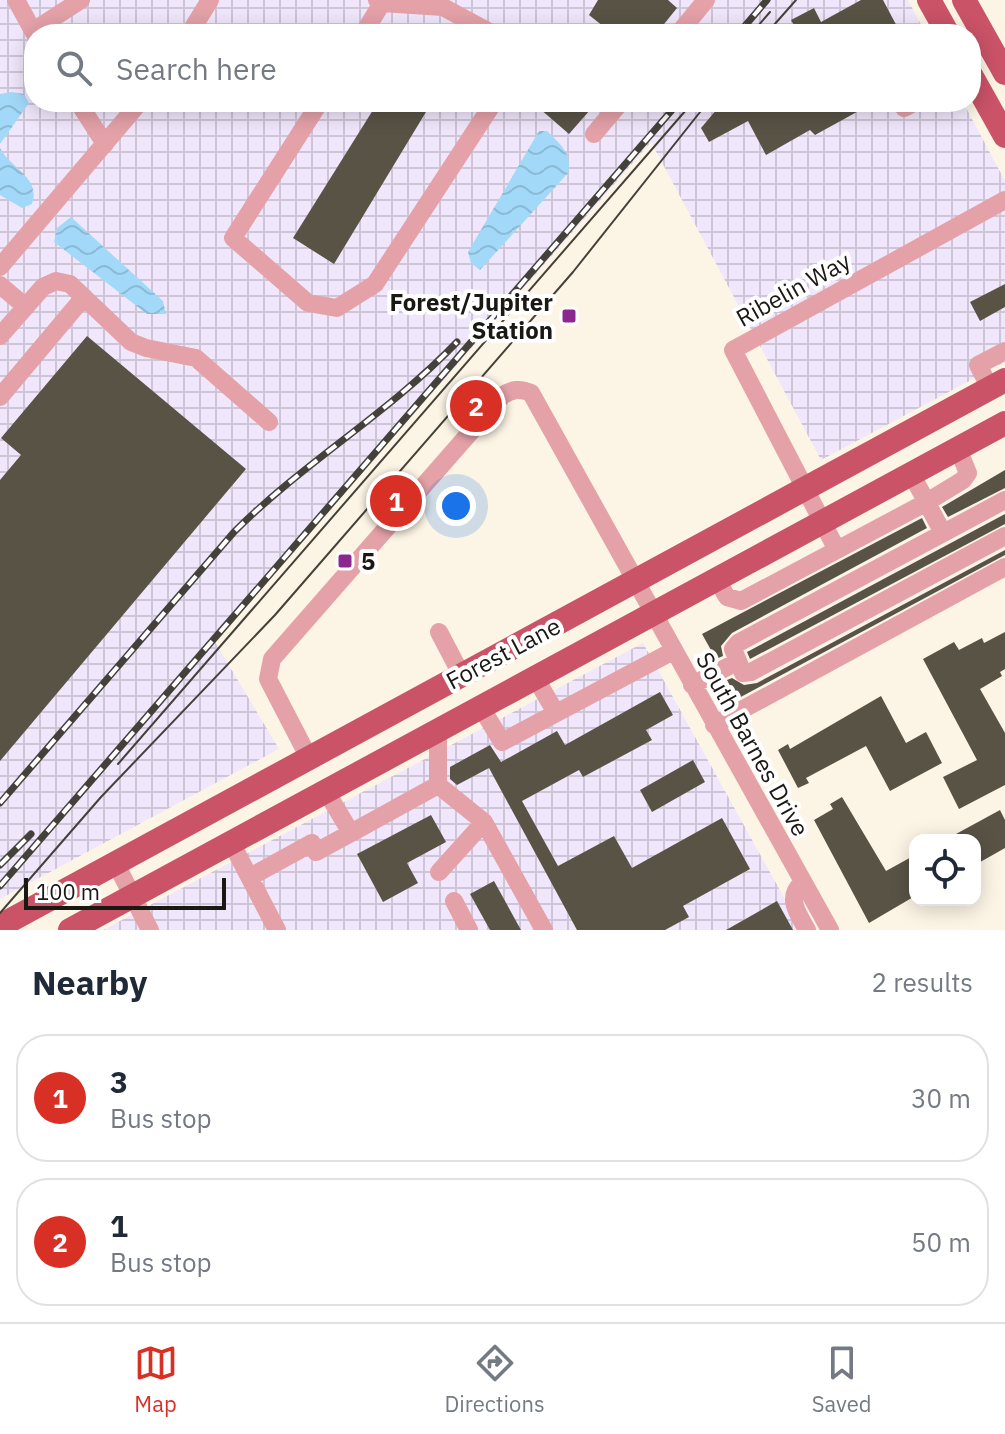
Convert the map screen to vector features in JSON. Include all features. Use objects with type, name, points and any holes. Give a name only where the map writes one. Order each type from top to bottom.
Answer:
[{"type":"main road","points":[[929,0],[942,24]]},
{"type":"main road","points":[[964,0],[979,24]]},
{"type":"main road","points":[[981,27],[1002,60],[981,69]]},
{"type":"main road","points":[[981,92],[1005,136]]},
{"type":"main road","name":"Forest Lane","points":[[0,926],[997,384]]},
{"type":"main road","name":"Forest Lane","points":[[70,930],[1005,423]]},
{"type":"main road","points":[[462,676],[481,707]]},
{"type":"main road","points":[[309,758],[326,791]]},
{"type":"street","points":[[16,0],[29,24]]},
{"type":"street","points":[[47,24],[81,0]]},
{"type":"street","points":[[195,24],[210,0]]},
{"type":"street","points":[[686,24],[706,0]]},
{"type":"street","points":[[368,24],[379,2],[443,7],[474,24]]},
{"type":"street","points":[[84,112],[105,144]]},
{"type":"street","points":[[0,267],[132,112]]},
{"type":"street","points":[[314,112],[233,238],[308,303],[337,308],[375,284],[487,112]]},
{"type":"street","points":[[594,134],[613,112]]},
{"type":"street","name":"Ribelin Way","points":[[837,550],[733,350],[1005,200]]},
{"type":"street","points":[[0,336],[43,287],[56,281],[70,284],[131,342],[196,358],[269,422]]},
{"type":"street","points":[[0,285],[26,307]]},
{"type":"street","points":[[0,397],[84,297]]},
{"type":"street","points":[[997,384],[978,365],[1005,351]]},
{"type":"street","name":"South Barnes Drive","points":[[309,758],[268,679],[272,659],[502,396],[516,389],[531,393],[830,930]]},
{"type":"street","points":[[717,580],[727,597],[741,601],[927,502],[963,480],[968,473],[958,449]]},
{"type":"street","points":[[912,475],[943,533]]},
{"type":"street","points":[[1005,500],[738,643],[733,649],[737,662],[743,673],[751,672],[1005,536]]},
{"type":"street","points":[[814,562],[863,643]]},
{"type":"street","points":[[714,725],[1005,567]]},
{"type":"street","points":[[439,632],[462,676]]},
{"type":"street","points":[[481,707],[502,742],[673,651]]},
{"type":"street","points":[[692,685],[737,662]]},
{"type":"street","points":[[535,677],[556,713]]},
{"type":"street","points":[[438,730],[438,785]]},
{"type":"street","points":[[438,785],[484,822],[544,930]]},
{"type":"street","points":[[250,877],[312,843],[316,852],[438,785]]},
{"type":"street","points":[[326,791],[351,833]]},
{"type":"street","points":[[439,872],[484,822]]},
{"type":"street","points":[[231,842],[277,930]]},
{"type":"street","points":[[115,862],[150,930]]},
{"type":"street","points":[[803,882],[796,888],[793,903],[807,930]]},
{"type":"street","points":[[454,901],[469,930]]},
{"type":"shaded area","points":[[0,0],[908,0],[921,24],[24,24],[24,112],[968,112],[1005,181],[1005,362],[821,460],[651,142],[215,642],[279,749],[0,899]]},
{"type":"shaded area","points":[[643,643],[802,930],[103,930]]},
{"type":"water","points":[[0,94],[24,94],[24,110],[0,144]]},
{"type":"water","points":[[539,131],[547,131],[564,150],[569,160],[568,173],[480,270],[471,263],[468,252]]},
{"type":"water","points":[[0,148],[29,180],[34,195],[32,204],[22,208],[0,195]]},
{"type":"water","points":[[71,217],[163,301],[166,314],[147,314],[54,242],[57,228]]},
{"type":"building","points":[[598,0],[668,0],[677,8],[664,24],[600,24],[589,15]]},
{"type":"building","points":[[861,0],[883,0],[896,24],[793,24],[791,20],[814,8],[821,22]]},
{"type":"building","points":[[372,112],[426,112],[334,264],[293,238]]},
{"type":"building","points":[[544,112],[588,112],[569,134]]},
{"type":"building","points":[[715,112],[857,112],[815,135],[810,130],[766,155],[748,121],[709,142],[701,128]]},
{"type":"building","points":[[1005,284],[1005,307],[980,321],[970,302]]},
{"type":"building","points":[[87,336],[246,469],[0,761],[0,480],[21,455],[1,438]]},
{"type":"building","points":[[1005,470],[1005,488],[948,517],[942,507]]},
{"type":"building","points":[[1005,514],[1005,524],[750,659],[747,652]]},
{"type":"building","points":[[922,518],[927,528],[732,633],[721,646],[723,656],[716,659],[702,634]]},
{"type":"building","points":[[1005,550],[1005,555],[737,699],[727,680],[732,678],[744,685],[757,683]]},
{"type":"building","points":[[1005,632],[1005,669],[1000,672],[1002,676],[980,689],[1005,733],[1005,785],[959,809],[943,777],[977,760],[923,659],[954,642],[959,650],[982,638],[984,643]]},
{"type":"building","points":[[660,692],[673,715],[646,730],[652,740],[583,777],[579,770],[522,801],[558,866],[614,836],[632,868],[722,818],[750,869],[683,906],[689,917],[665,930],[577,930],[489,768],[457,785],[450,779],[450,767],[490,745],[501,762],[557,731],[565,745]]},
{"type":"building","points":[[881,696],[906,743],[926,732],[942,763],[890,791],[866,746],[806,778],[809,783],[798,788],[778,750],[788,744],[790,749]]},
{"type":"building","points":[[693,760],[705,782],[652,812],[640,790]]},
{"type":"building","points":[[842,797],[886,871],[909,858],[909,900],[869,923],[814,820],[833,809],[830,804]]},
{"type":"building","points":[[1000,810],[1005,820],[1005,848],[981,862],[981,834],[956,834]]},
{"type":"building","points":[[431,815],[446,842],[407,863],[418,883],[383,902],[357,854]]},
{"type":"building","points":[[494,881],[521,930],[490,930],[470,894]]},
{"type":"building","points":[[777,901],[793,930],[726,930]]},
{"type":"tram line","points":[[775,24],[796,0]]},
{"type":"tram line","points":[[760,24],[770,12]]},
{"type":"tram line","points":[[118,764],[684,112]]},
{"type":"tram line","points":[[0,913],[101,797],[275,615],[573,272],[700,112]]},
{"type":"railway","points":[[747,24],[767,0]]},
{"type":"railway","points":[[0,886],[670,112]]},
{"type":"railway","points":[[0,803],[234,532],[289,483],[403,392],[457,342]]},
{"type":"railway","points":[[0,865],[31,834]]},
{"type":"place","name":"Forest/Jupiter Station","points":[[569,316]]},
{"type":"place","name":"1","points":[[476,406]]},
{"type":"place","name":"3","points":[[396,501]]},
{"type":"place","name":"5","points":[[345,561]]}]
